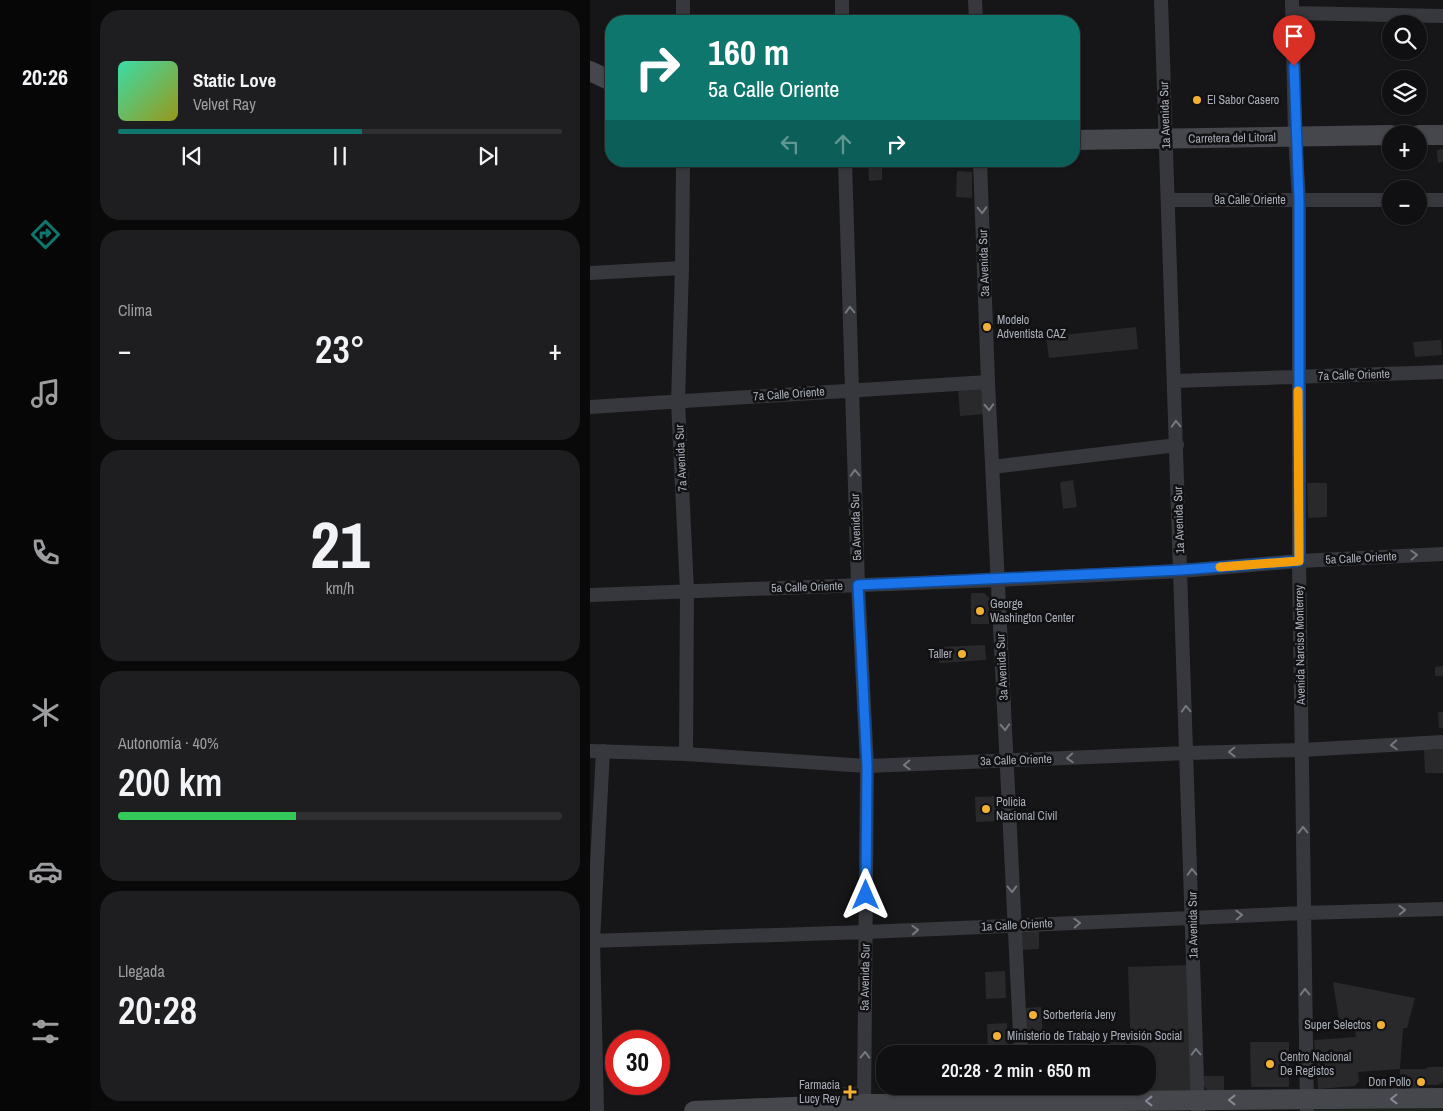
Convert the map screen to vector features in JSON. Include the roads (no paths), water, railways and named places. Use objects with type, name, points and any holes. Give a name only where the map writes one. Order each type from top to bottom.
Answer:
[{"type":"main road","points":[[590,71],[605,78]]},
{"type":"main road","name":"Carretera del Litoral","points":[[1080,140],[1382,135]]},
{"type":"main road","points":[[1427,135],[1443,135]]},
{"type":"main road","points":[[694,1111],[864,1107],[1024,1100],[1198,1106],[1306,1106],[1443,1098]]},
{"type":"street","points":[[683,15],[684,0]]},
{"type":"street","points":[[842,0],[842,15]]},
{"type":"street","points":[[975,0],[976,15]]},
{"type":"street","name":"1a Avenida Sur","points":[[1161,0],[1188,753],[1198,1106]]},
{"type":"street","points":[[1292,6],[1343,7],[1443,16]]},
{"type":"street","name":"Avenida Narciso Monterrey","points":[[1292,6],[1299,200],[1299,561],[1306,1106]]},
{"type":"street","name":"7a Avenida Sur","points":[[683,167],[678,402],[687,591],[686,754]]},
{"type":"street","name":"5a Avenida Sur","points":[[845,167],[858,585],[867,766],[864,1107]]},
{"type":"street","name":"3a Avenida Sur","points":[[980,167],[997,580],[1021,1045]]},
{"type":"street","name":"9a Calle Oriente","points":[[1168,200],[1382,200]]},
{"type":"street","points":[[1427,200],[1443,200]]},
{"type":"street","points":[[590,273],[682,268]]},
{"type":"street","name":"7a Calle Oriente","points":[[1174,380],[1443,372]]},
{"type":"street","name":"7a Calle Oriente","points":[[590,407],[852,389],[988,382]]},
{"type":"street","points":[[992,467],[1177,444]]},
{"type":"street","name":"5a Calle Oriente","points":[[590,595],[997,580],[1443,554]]},
{"type":"street","name":"3a Calle Oriente","points":[[597,751],[686,754],[867,766],[1302,750],[1443,742]]},
{"type":"street","points":[[597,751],[592,941],[597,1111]]},
{"type":"street","name":"1a Calle Oriente","points":[[592,941],[1443,909]]},
{"type":"place","name":"El Sabor Casero","points":[[1197,100]]},
{"type":"place","name":"Modelo Adventista CAZ","points":[[987,327]]},
{"type":"place","name":"George Washington Center","points":[[980,611]]},
{"type":"place","name":"Taller","points":[[962,654]]},
{"type":"place","name":"Policia Nacional Civil","points":[[986,809]]},
{"type":"place","name":"Sorbertería Jeny","points":[[1033,1015]]},
{"type":"place","name":"Super Selectos","points":[[1381,1025]]},
{"type":"place","name":"Ministerio de Trabajo y Previsión Social","points":[[997,1036]]},
{"type":"place","name":"Centro Nacional De Registos","points":[[1270,1064]]},
{"type":"place","name":"Don Pollo","points":[[1421,1082]]},
{"type":"place","name":"Farmacia Lucy Rey","points":[[850,1092]]}]
